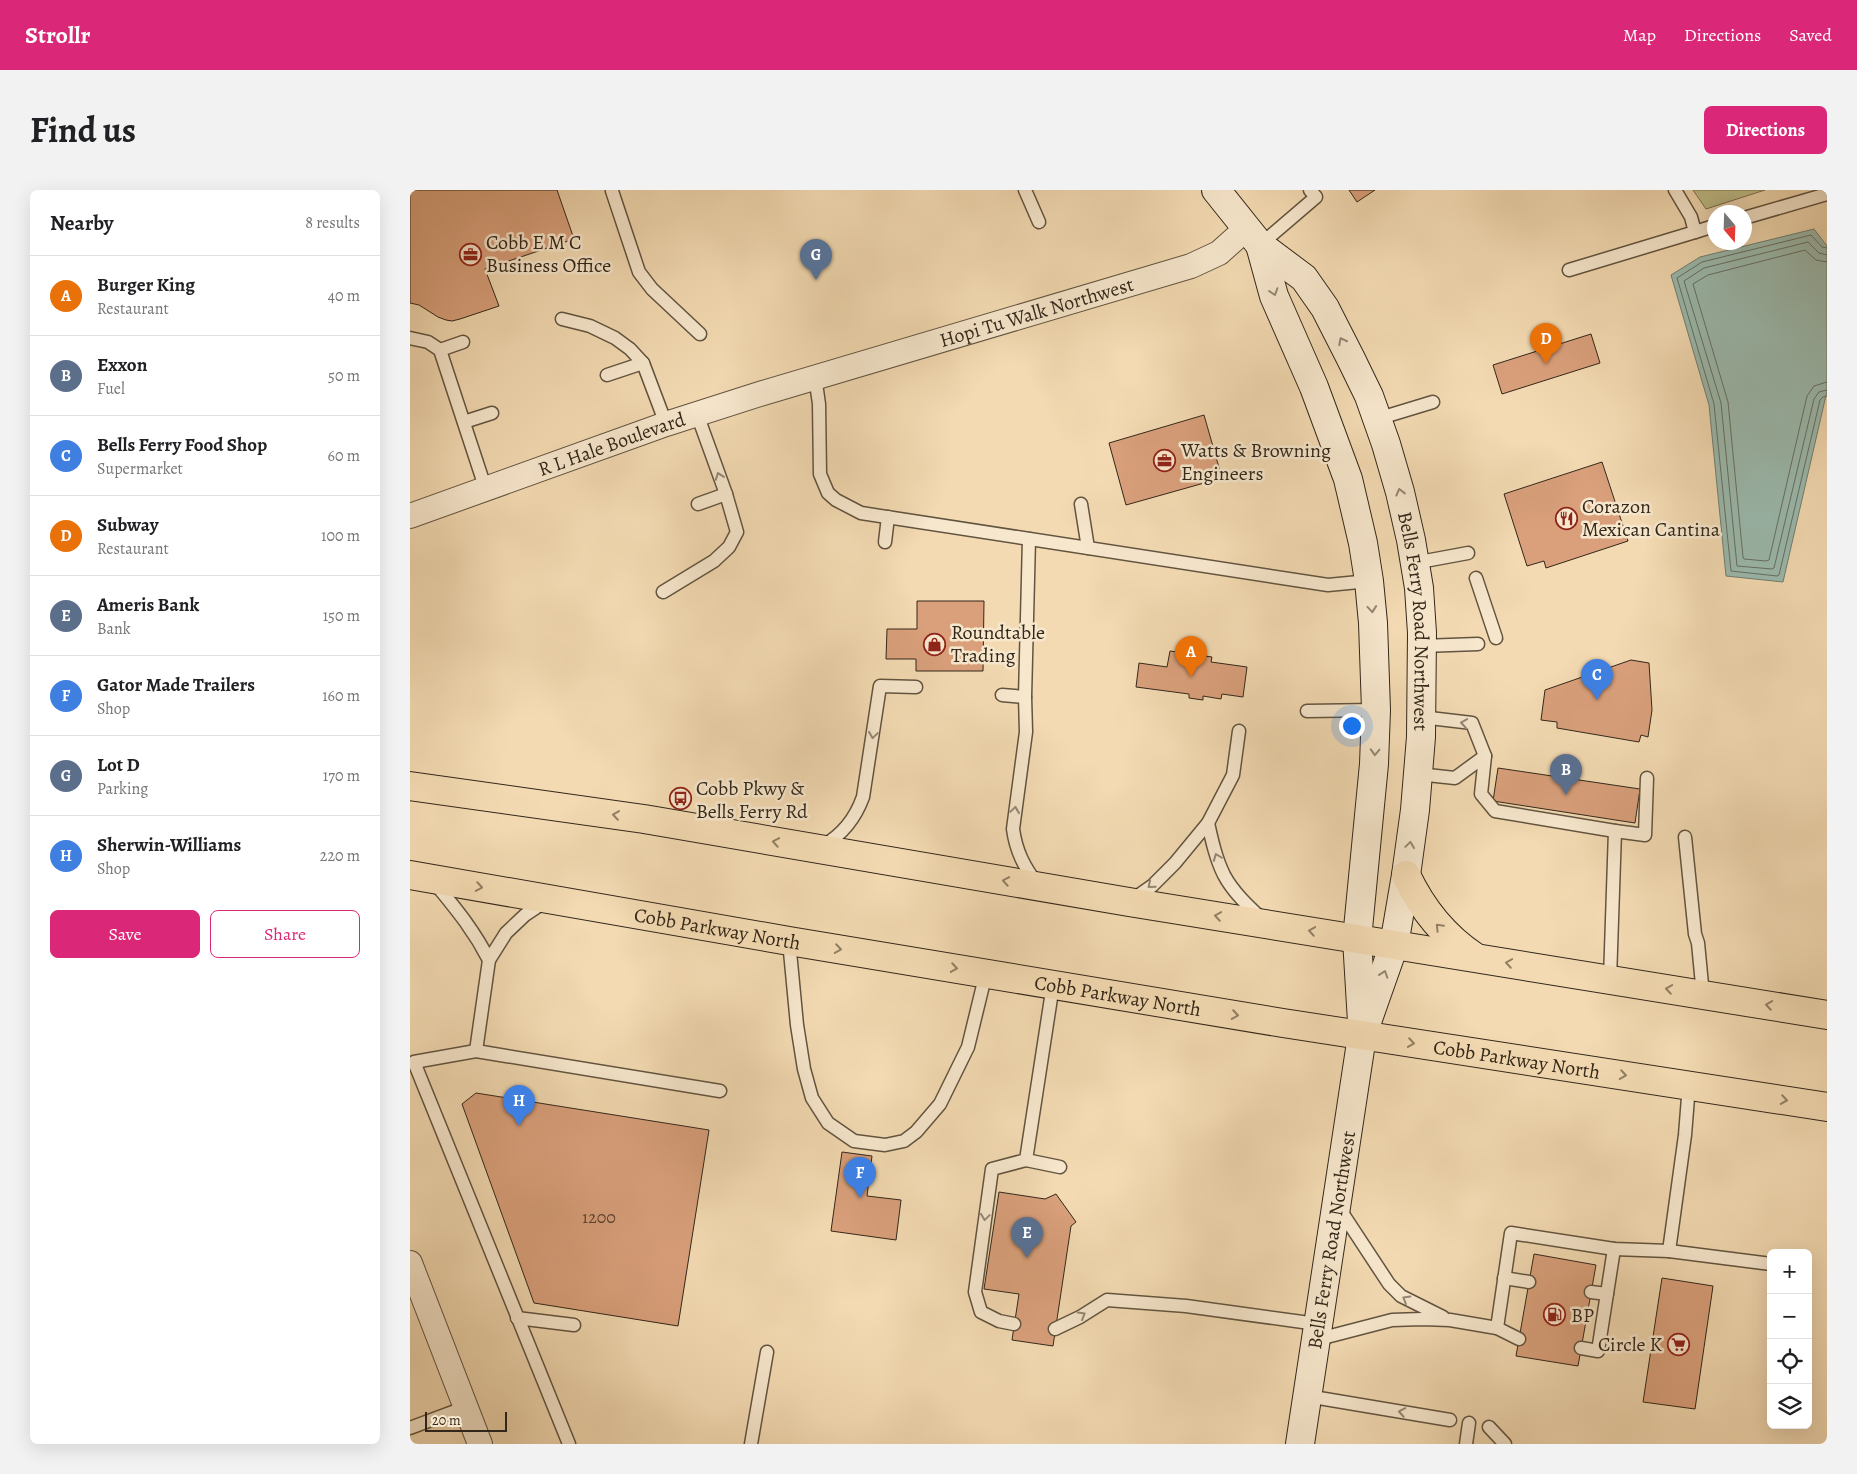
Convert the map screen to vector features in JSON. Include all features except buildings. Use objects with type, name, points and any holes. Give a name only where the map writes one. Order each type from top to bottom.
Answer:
[{"type":"main road","name":"Bells Ferry Road Northwest","points":[[1216,190],[1253,236],[1304,278],[1317,294],[1351,359],[1377,419],[1400,492],[1418,588],[1422,646],[1418,774],[1406,875],[1394,945],[1362,1036],[1300,1444]]},
{"type":"main road","name":"Bells Ferry Road Northwest","points":[[1253,236],[1274,296],[1314,387],[1345,471],[1356,510],[1369,581],[1376,710],[1374,764],[1357,939],[1362,1036]]},
{"type":"main road","points":[[410,786],[644,819],[1129,902],[1827,1015]]},
{"type":"main road","points":[[1406,875],[1429,916],[1452,940],[1476,958]]},
{"type":"main road","name":"Cobb Parkway North","points":[[420,877],[790,941],[1362,1036],[1827,1107]]},
{"type":"street","name":"Hopi Tu Walk Northwest","points":[[815,376],[1191,266],[1253,236]]},
{"type":"street","name":"R L Hale Boulevard","points":[[410,516],[666,424],[815,376]]},
{"type":"street","points":[[410,1263],[480,1444]]},
{"type":"lane","points":[[1025,190],[1039,222]]},
{"type":"lane","points":[[1253,236],[1316,197],[1310,190]]},
{"type":"lane","points":[[1675,190],[1691,217],[1695,232]]},
{"type":"lane","points":[[612,191],[640,272],[652,289],[700,334]]},
{"type":"lane","points":[[1752,216],[1827,194]]},
{"type":"lane","points":[[1570,270],[1707,228]]},
{"type":"lane","points":[[562,319],[590,326],[615,338],[644,363],[666,424]]},
{"type":"lane","points":[[410,338],[428,342],[440,350],[486,490]]},
{"type":"lane","points":[[440,350],[464,342]]},
{"type":"lane","points":[[607,375],[644,363]]},
{"type":"lane","points":[[815,376],[819,404],[820,474],[828,493],[836,500],[861,512],[1328,585],[1369,581]]},
{"type":"lane","points":[[1377,419],[1433,402]]},
{"type":"lane","points":[[464,422],[492,413]]},
{"type":"lane","points":[[663,592],[714,561],[729,547],[737,532],[726,494],[697,414]]},
{"type":"lane","points":[[698,504],[726,494]]},
{"type":"lane","points":[[1081,504],[1088,548]]},
{"type":"lane","points":[[885,542],[888,517]]},
{"type":"lane","points":[[1029,539],[1025,697],[1026,732],[1013,829],[1015,845],[1040,886]]},
{"type":"lane","points":[[1414,563],[1468,553]]},
{"type":"lane","points":[[1476,578],[1496,638]]},
{"type":"lane","points":[[1422,646],[1478,644]]},
{"type":"lane","points":[[819,849],[835,839],[847,827],[859,807],[865,788],[880,686],[916,686]]},
{"type":"lane","points":[[1002,695],[1025,697]]},
{"type":"lane","points":[[1307,711],[1376,710]]},
{"type":"lane","points":[[1421,717],[1472,724],[1485,756],[1481,794],[1495,811],[1645,835],[1647,778]]},
{"type":"lane","points":[[1129,902],[1152,886],[1175,863],[1208,823],[1233,775],[1239,730]]},
{"type":"lane","points":[[1418,774],[1455,778],[1485,756]]},
{"type":"lane","points":[[1208,823],[1215,852],[1225,875],[1240,897],[1266,924]]},
{"type":"lane","points":[[1610,980],[1615,831]]},
{"type":"lane","points":[[1685,838],[1694,934],[1698,943],[1703,994]]},
{"type":"lane","points":[[420,877],[465,919],[478,938],[489,960]]},
{"type":"lane","points":[[476,1051],[489,960],[506,933],[525,915],[549,899]]},
{"type":"lane","points":[[790,941],[797,1025],[804,1070],[812,1098],[828,1123],[854,1140],[885,1146],[904,1141],[916,1132],[940,1104],[968,1047],[986,973]]},
{"type":"lane","points":[[1026,1160],[1053,985]]},
{"type":"lane","points":[[569,1444],[414,1062],[476,1051],[720,1090]]},
{"type":"lane","points":[[1669,1251],[1685,1135],[1689,1085]]},
{"type":"lane","points":[[1014,1324],[981,1312],[974,1292],[992,1169],[1026,1160],[1060,1167]]},
{"type":"lane","points":[[1336,1203],[1389,1284],[1401,1296],[1450,1320]]},
{"type":"lane","points":[[1497,1328],[1511,1233],[1614,1249],[1669,1251],[1767,1263]]},
{"type":"lane","points":[[1581,1348],[1598,1351],[1614,1249]]},
{"type":"lane","points":[[1504,1278],[1529,1282]]},
{"type":"lane","points":[[1591,1292],[1607,1294]]},
{"type":"lane","points":[[1055,1329],[1080,1317],[1107,1300],[1186,1306],[1316,1332],[1392,1320],[1450,1320],[1497,1328],[1519,1339]]},
{"type":"lane","points":[[517,1318],[574,1325]]},
{"type":"lane","points":[[751,1444],[767,1352]]},
{"type":"lane","points":[[1307,1396],[1450,1420]]},
{"type":"lane","points":[[410,1428],[466,1407]]},
{"type":"lane","points":[[1466,1444],[1469,1423]]},
{"type":"lane","points":[[1489,1427],[1505,1444]]},
{"type":"shaded area","points":[[1693,190],[1765,190],[1718,205],[1707,205],[1706,209]]},
{"type":"water","points":[[1814,229],[1827,246],[1827,391],[1783,582],[1726,576],[1709,405],[1671,275],[1700,257],[1728,250],[1752,250],[1752,244]]},
{"type":"place","name":"Cobb E M C Business Office","points":[[470,254]]},
{"type":"place","name":"Lot D","points":[[816,280]]},
{"type":"place","name":"Subway","points":[[1546,364]]},
{"type":"place","name":"Watts & Browning Engineers","points":[[1165,461]]},
{"type":"place","name":"Corazon Mexican Cantina","points":[[1566,518]]},
{"type":"place","name":"Roundtable Trading","points":[[935,644]]},
{"type":"place","name":"Burger King","points":[[1191,677]]},
{"type":"place","name":"Bells Ferry Food Shop","points":[[1597,700]]},
{"type":"place","name":"Exxon","points":[[1566,795]]},
{"type":"place","name":"Cobb Pkwy & Bells Ferry Rd","points":[[680,799]]},
{"type":"place","name":"Sherwin-Williams","points":[[519,1126]]},
{"type":"place","name":"Gator Made Trailers","points":[[860,1198]]},
{"type":"place","name":"Ameris Bank","points":[[1027,1258]]},
{"type":"place","name":"BP","points":[[1555,1315]]},
{"type":"place","name":"Circle K","points":[[1678,1344]]}]
